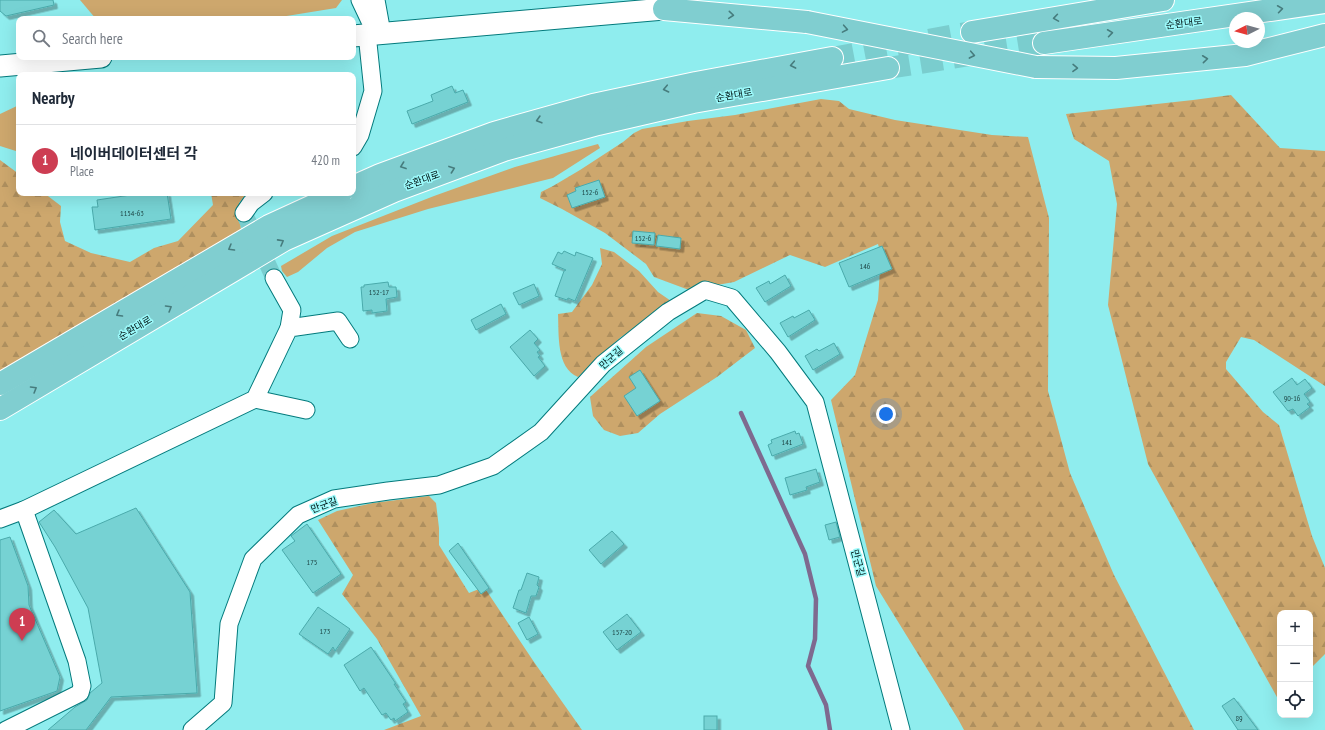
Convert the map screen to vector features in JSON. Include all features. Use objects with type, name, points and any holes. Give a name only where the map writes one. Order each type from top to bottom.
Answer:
[{"type":"highway","points":[[664,9],[722,0]]},
{"type":"highway","points":[[972,32],[1164,0]]},
{"type":"highway","name":"순환대로","points":[[1044,43],[1325,2]]},
{"type":"highway","points":[[664,9],[807,22],[1036,68],[1116,68],[1245,55],[1325,35]]},
{"type":"highway","name":"순환대로","points":[[356,186],[380,175],[494,133],[594,105],[696,83],[832,58]]},
{"type":"highway","name":"순환대로","points":[[0,409],[284,240],[394,191],[504,150],[598,124],[693,102],[888,68]]},
{"type":"highway","name":"순환대로","points":[[0,384],[269,226],[334,196]]},
{"type":"street","points":[[360,0],[370,34]]},
{"type":"street","points":[[356,142],[360,135],[373,91],[370,34],[376,0]]},
{"type":"street","points":[[370,34],[664,9]]},
{"type":"street","points":[[0,66],[68,60]]},
{"type":"street","points":[[244,213],[251,203],[260,196]]},
{"type":"street","points":[[255,400],[289,328],[292,310],[274,278]]},
{"type":"street","name":"만군길","points":[[192,730],[223,703],[229,624],[253,559],[298,515],[334,499],[439,485],[493,466],[542,432],[603,364],[668,312],[705,290],[732,298],[778,352],[814,402],[901,730]]},
{"type":"street","points":[[289,328],[338,321],[350,339]]},
{"type":"street","points":[[0,519],[24,510],[255,400],[306,410]]},
{"type":"street","points":[[6,730],[80,693],[82,686],[77,661],[24,510]]},
{"type":"green space","points":[[80,0],[342,0],[336,8],[287,16],[93,16]]},
{"type":"green space","points":[[1231,95],[1280,148],[1325,151],[1325,386],[1254,340],[1241,337],[1226,362],[1226,369],[1263,412],[1279,425],[1312,536],[1325,568],[1325,654],[1313,666],[1313,610],[1277,610],[1277,697],[1148,464],[1108,305],[1117,204],[1109,161],[1074,139],[1066,114]]},
{"type":"green space","points":[[821,99],[839,101],[849,109],[895,120],[992,135],[1028,137],[1049,218],[1048,391],[1070,473],[1114,575],[1194,730],[964,730],[876,586],[831,400],[855,375],[878,300],[881,255],[878,244],[825,267],[790,255],[734,282],[689,290],[654,277],[646,264],[605,233],[540,198],[541,192],[580,170],[642,129],[735,115]]},
{"type":"green space","points":[[16,106],[16,151],[0,146],[0,114]]},
{"type":"green space","points":[[598,144],[600,148],[553,178],[428,209],[355,232],[327,248],[298,272],[287,277],[282,271],[281,266],[332,236],[434,196],[515,167]]},
{"type":"green space","points":[[0,160],[16,172],[16,196],[48,196],[61,206],[60,222],[65,241],[91,253],[130,262],[154,248],[178,241],[213,205],[212,196],[245,196],[239,203],[241,231],[0,372]]},
{"type":"green space","points":[[600,248],[614,252],[639,271],[658,292],[671,301],[660,313],[621,337],[578,377],[571,373],[562,358],[559,340],[558,314],[572,312],[592,285],[602,264]]},
{"type":"green space","points":[[697,313],[721,316],[746,330],[755,348],[717,377],[660,414],[638,433],[620,436],[604,430],[593,416],[590,397],[646,347]]},
{"type":"green space","points":[[429,496],[436,503],[439,528],[439,545],[469,593],[484,587],[582,730],[384,730],[421,716],[377,639],[342,594],[353,575],[318,520],[337,511],[373,503]]},
{"type":"building","points":[[0,0],[53,0],[54,5],[6,16],[0,11]]},
{"type":"building","points":[[452,86],[455,93],[463,90],[468,102],[412,124],[407,111],[433,101],[431,95]]},
{"type":"building","points":[[599,180],[605,197],[572,208],[567,195],[576,191],[575,188]]},
{"type":"building","points":[[124,196],[167,196],[171,219],[95,230],[92,207],[98,207],[97,200]]},
{"type":"building","points":[[633,231],[655,233],[654,245],[632,243]]},
{"type":"building","points":[[658,235],[681,238],[680,249],[656,246]]},
{"type":"building","points":[[882,246],[892,269],[849,287],[839,263]]},
{"type":"building","points":[[564,251],[575,256],[576,252],[593,258],[575,301],[568,298],[567,300],[555,296],[564,271],[566,270],[552,264],[558,252],[562,254]]},
{"type":"building","points":[[785,275],[791,286],[765,302],[756,288],[769,281],[770,284]]},
{"type":"building","points":[[388,282],[389,287],[396,287],[397,297],[386,299],[387,311],[372,313],[372,310],[363,311],[361,287],[364,287],[364,285]]},
{"type":"building","points":[[534,284],[539,296],[519,305],[513,293]]},
{"type":"building","points":[[501,304],[506,314],[476,330],[471,320]]},
{"type":"building","points":[[809,310],[815,320],[788,337],[780,323]]},
{"type":"building","points":[[530,330],[538,339],[534,343],[540,350],[537,352],[540,356],[538,357],[545,366],[534,376],[510,347]]},
{"type":"building","points":[[834,343],[840,354],[813,370],[805,356],[817,349],[819,351]]},
{"type":"building","points":[[640,370],[660,401],[637,416],[624,396],[636,388],[629,377]]},
{"type":"building","points":[[1292,378],[1297,385],[1305,379],[1312,388],[1304,394],[1310,402],[1307,404],[1310,407],[1298,416],[1293,409],[1288,411],[1273,392]]},
{"type":"building","points":[[795,431],[796,434],[799,433],[803,444],[772,456],[768,445],[772,443],[771,440]]},
{"type":"building","points":[[816,469],[820,482],[806,487],[807,490],[790,495],[785,478]]},
{"type":"building","points":[[136,508],[190,592],[197,693],[111,697],[86,730],[48,730],[75,707],[87,700],[90,693],[102,683],[88,608],[55,547],[39,522],[54,510],[76,534]]},
{"type":"building","points":[[836,522],[840,537],[829,540],[825,525]]},
{"type":"building","points":[[307,524],[341,574],[313,593],[282,550],[295,541],[291,536]]},
{"type":"building","points":[[612,531],[624,544],[601,564],[589,550]]},
{"type":"building","points":[[10,537],[28,586],[29,605],[60,677],[57,691],[0,711],[0,540]]},
{"type":"building","points":[[458,543],[489,588],[481,594],[449,551]]},
{"type":"building","points":[[527,573],[539,577],[537,585],[539,587],[536,596],[531,596],[526,613],[513,608]]},
{"type":"building","points":[[318,607],[350,629],[335,651],[333,647],[328,654],[299,634]]},
{"type":"building","points":[[627,614],[641,632],[617,650],[603,632]]},
{"type":"building","points":[[529,617],[538,634],[527,640],[518,623]]},
{"type":"building","points":[[371,647],[396,684],[394,684],[406,702],[403,704],[408,712],[395,721],[394,718],[391,720],[386,713],[382,715],[364,688],[360,691],[344,665]]},
{"type":"building","points":[[1234,698],[1258,730],[1238,730],[1222,706]]},
{"type":"building","points":[[704,716],[717,716],[717,730],[704,730]]},
{"type":"waterway","points":[[741,413],[805,554],[816,599],[815,639],[808,666],[826,705],[830,730]]},
{"type":"tunnel","points":[[832,58],[972,32]]},
{"type":"tunnel","points":[[888,68],[1044,43]]},
{"type":"tunnel","points":[[244,213],[274,278]]},
{"type":"place","name":"네이버데이터센터 각","points":[[22,641]]}]
